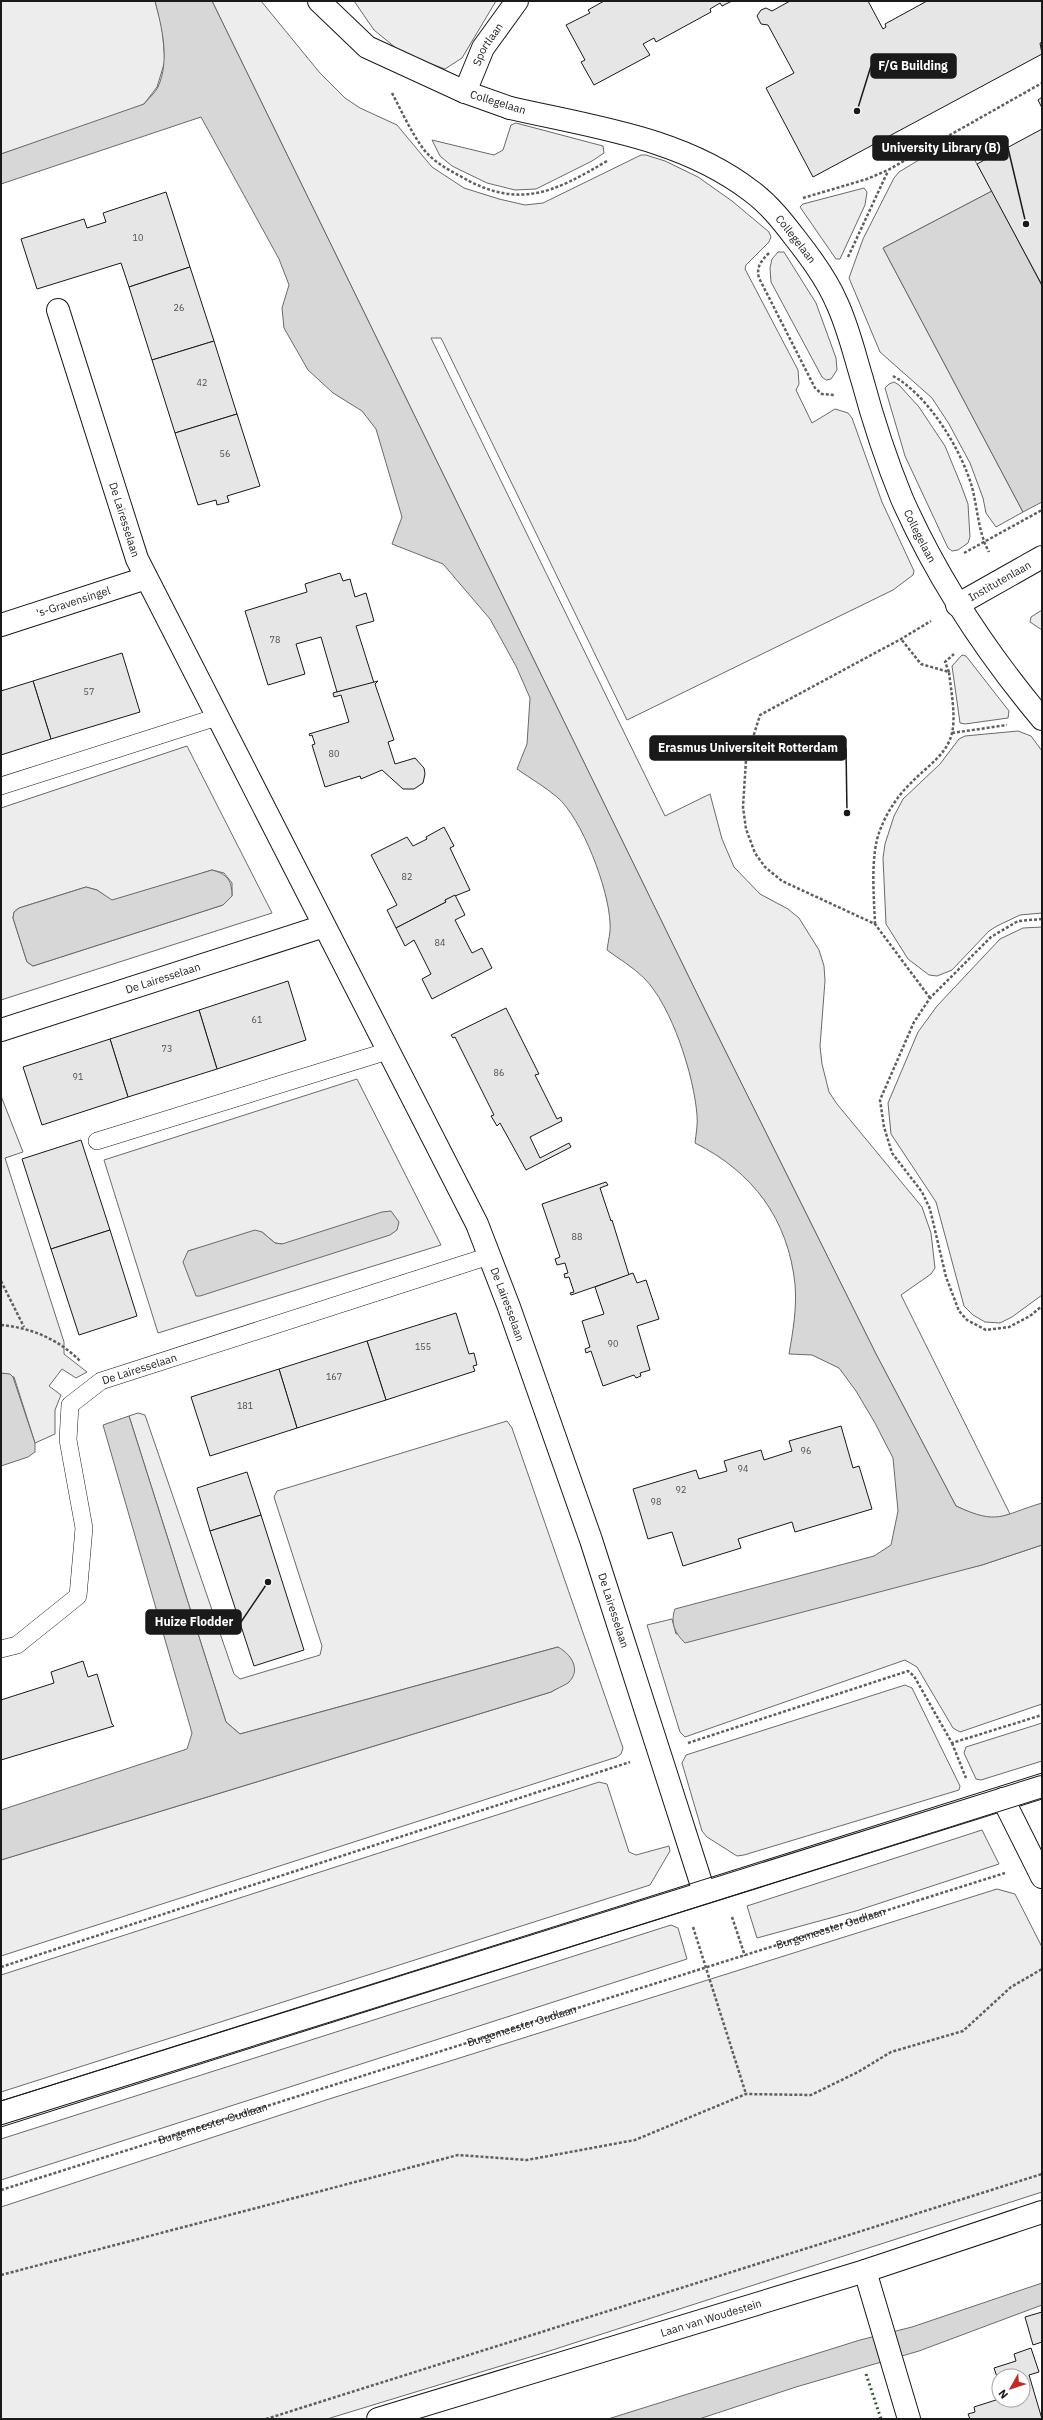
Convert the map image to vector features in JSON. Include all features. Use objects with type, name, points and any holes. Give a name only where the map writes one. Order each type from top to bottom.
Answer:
[{"type":"street","name":"Collegelaan","points":[[319,1],[367,47],[465,92],[510,108],[645,138],[715,168],[751,190],[766,204],[790,230],[820,272],[837,302],[892,472],[936,569],[957,605],[979,638],[1042,719]]},
{"type":"street","name":"Sportlaan","points":[[465,92],[483,48],[517,1]]},
{"type":"street","name":"De Lairesselaan","points":[[58,310],[137,559],[178,636],[217,717],[477,1224],[591,1540],[704,1892]]},
{"type":"street","name":"Institutenlaan","points":[[957,605],[1042,557]]},
{"type":"street","name":"'s-Gravensingel","points":[[1,625],[146,578]]},
{"type":"street","name":"De Lairesselaan","points":[[1,1030],[324,926]]},
{"type":"street","points":[[1,2113],[1042,1787]]},
{"type":"street","points":[[1002,1800],[1039,1870]]},
{"type":"street","name":"Laan van Woudestein","points":[[378,2419],[865,2271],[1042,2212]]},
{"type":"street","points":[[865,2271],[909,2419]]},
{"type":"lane","points":[[1,786],[217,717]]},
{"type":"lane","points":[[97,1141],[388,1051]]},
{"type":"lane","name":"De Lairesselaan","points":[[1,1649],[17,1645],[78,1596],[84,1528],[68,1440],[70,1405],[101,1381],[489,1256]]},
{"type":"path","points":[[766,204],[798,199],[833,190],[888,170],[1042,82]]},
{"type":"path","points":[[390,89],[420,145],[441,166],[478,187],[497,192],[524,196],[548,190],[595,168],[645,138]]},
{"type":"path","points":[[837,302],[842,270],[888,170]]},
{"type":"path","points":[[790,230],[759,264],[757,272],[759,278],[815,388],[822,394],[828,396],[865,392]]},
{"type":"path","points":[[857,363],[888,373],[899,379],[916,393],[929,408],[952,442],[971,486],[984,543],[1003,579]]},
{"type":"path","points":[[936,569],[1042,510]]},
{"type":"path","points":[[930,998],[876,924],[782,881],[765,867],[755,853],[746,829],[743,807],[746,760],[760,715],[901,639],[957,605]]},
{"type":"path","points":[[876,924],[874,873],[880,831],[893,804],[911,782],[937,759],[946,747],[952,733],[949,672],[921,664],[901,639]]},
{"type":"path","points":[[952,733],[1012,724]]},
{"type":"path","points":[[1042,919],[1018,921],[991,937],[930,998],[914,1022],[880,1100],[884,1127],[892,1153],[922,1192],[930,1209],[954,1300],[967,1320],[986,1330],[1009,1327],[1030,1316],[1042,1306]]},
{"type":"path","points":[[1,1282],[24,1328]]},
{"type":"path","points":[[1,1325],[24,1328],[45,1335],[70,1351],[101,1381]]},
{"type":"path","points":[[1,1967],[908,1672],[914,1676],[952,1744],[1042,1715]]},
{"type":"path","name":"Burgemeester Oudlaan","points":[[1,2190],[745,1956],[1039,1870]]},
{"type":"path","points":[[704,1892],[728,1906],[745,1956]]},
{"type":"path","points":[[704,1969],[746,2094]]},
{"type":"path","points":[[1,2275],[458,2155],[528,2160],[635,2140],[746,2094],[810,2095],[858,2072],[891,2052],[963,2031],[1011,1988],[1042,1969]]},
{"type":"path","points":[[266,2419],[1042,2174]]},
{"type":"shaded area","points":[[1,1],[155,1],[162,27],[165,61],[157,87],[144,104],[123,114],[1,154]]},
{"type":"shaded area","points":[[155,1],[212,1],[704,1008],[876,1354],[956,1506],[982,1516],[991,1517],[1008,1514],[1042,1503],[1042,1545],[982,1565],[685,1643],[676,1632],[673,1623],[675,1609],[874,1556],[891,1545],[898,1511],[893,1458],[856,1391],[839,1368],[812,1355],[789,1354],[794,1319],[795,1284],[791,1260],[785,1239],[776,1218],[750,1183],[734,1168],[716,1155],[695,1143],[697,1115],[695,1099],[680,1042],[664,1006],[654,990],[640,974],[607,950],[610,923],[605,892],[584,837],[576,821],[557,797],[517,769],[527,744],[530,698],[516,666],[490,619],[443,564],[392,544],[402,517],[376,429],[362,411],[333,393],[308,370],[284,328],[282,308],[289,285],[279,259],[201,117],[1,184],[1,154],[144,104],[153,94],[162,77],[164,66],[164,44]]},
{"type":"shaded area","points":[[212,1],[261,1],[320,73],[345,98],[360,108],[397,125],[432,167],[464,188],[499,199],[525,205],[543,203],[641,155],[646,155],[665,161],[698,177],[732,201],[769,232],[771,237],[769,242],[746,265],[745,269],[798,370],[799,384],[796,390],[812,423],[835,409],[848,413],[852,418],[882,502],[914,571],[913,575],[893,590],[627,720],[441,338],[431,338],[665,816],[710,794],[722,839],[734,867],[760,894],[788,909],[799,918],[819,950],[824,966],[825,981],[820,1046],[822,1064],[829,1092],[837,1104],[922,1207],[931,1233],[935,1268],[931,1274],[901,1295],[1010,1514],[996,1519],[980,1517],[956,1506],[876,1354],[704,1008]]},
{"type":"shaded area","points":[[354,1],[496,1],[462,58],[445,69],[402,53],[374,30]]},
{"type":"shaded area","points":[[516,123],[603,146],[604,153],[592,161],[536,189],[515,190],[487,183],[452,166],[440,156],[432,140],[494,155],[503,150],[511,125]]},
{"type":"shaded area","points":[[962,137],[992,191],[883,248],[1023,512],[996,527],[986,513],[983,498],[970,463],[949,424],[932,398],[880,352],[849,278],[863,239],[894,178],[899,172],[955,138]]},
{"type":"shaded area","points":[[864,188],[867,192],[865,205],[840,259],[836,259],[800,207],[803,204]]},
{"type":"shaded area","points":[[992,191],[1042,286],[1042,502],[1023,512],[883,248]]},
{"type":"shaded area","points":[[778,252],[784,252],[816,303],[836,358],[837,370],[831,379],[826,380],[822,377],[771,282],[770,268],[772,259]]},
{"type":"shaded area","points":[[894,382],[899,385],[919,407],[945,446],[961,485],[968,504],[970,537],[968,543],[958,550],[952,551],[948,548],[905,456],[885,388]]},
{"type":"shaded area","points":[[1042,610],[1042,630],[1030,622],[1031,617]]},
{"type":"shaded area","points":[[962,655],[966,656],[1009,711],[1008,718],[965,724],[960,723],[952,666]]},
{"type":"shaded area","points":[[1018,731],[1031,736],[1042,751],[1042,913],[1020,915],[997,926],[989,931],[952,970],[937,976],[929,975],[908,959],[886,924],[883,858],[885,844],[894,816],[903,799],[940,764],[959,739],[965,736]]},
{"type":"shaded area","points":[[187,746],[272,913],[1,1000],[1,808]],"holes":[[[212,870],[224,873],[232,883],[232,896],[223,905],[33,966],[27,962],[13,918],[14,912],[19,908],[86,887],[97,890],[112,901]]]},
{"type":"shaded area","points":[[212,870],[228,878],[230,882],[232,896],[223,905],[33,966],[27,962],[13,918],[14,912],[19,908],[86,887],[97,890],[112,900]]},
{"type":"shaded area","points":[[1042,927],[1042,1295],[1012,1317],[1000,1323],[985,1322],[973,1315],[964,1306],[936,1202],[891,1134],[888,1103],[918,1032],[937,1006],[1000,939],[1023,928]]},
{"type":"shaded area","points":[[357,1079],[441,1245],[158,1333],[104,1160]],"holes":[[[262,1232],[275,1243],[282,1244],[188,1251]]]},
{"type":"shaded area","points":[[1,1096],[23,1152],[5,1158],[64,1342],[64,1354],[87,1372],[76,1378],[62,1369],[49,1386],[61,1395],[55,1410],[55,1434],[35,1443],[14,1377],[1,1373]]},
{"type":"shaded area","points":[[391,1211],[399,1222],[397,1230],[390,1235],[200,1296],[196,1296],[183,1262],[188,1251],[255,1230],[262,1232],[275,1243],[282,1244],[382,1212]]},
{"type":"shaded area","points":[[1,1373],[10,1374],[13,1377],[35,1443],[35,1452],[28,1457],[1,1466]]},
{"type":"shaded area","points":[[138,1413],[145,1415],[234,1674],[240,1679],[320,1655],[322,1646],[274,1497],[277,1491],[507,1421],[512,1428],[623,1748],[621,1754],[617,1757],[1,1956],[1,1860],[551,1692],[568,1682],[558,1647],[240,1734],[226,1722],[129,1416]]},
{"type":"shaded area","points":[[129,1416],[226,1722],[240,1734],[558,1647],[571,1658],[574,1668],[572,1678],[568,1683],[551,1692],[1,1860],[1,1810],[187,1749],[192,1733],[103,1425]]},
{"type":"shaded area","points":[[1042,1545],[1042,1704],[960,1732],[953,1728],[917,1667],[905,1660],[685,1737],[680,1732],[647,1625],[672,1619],[676,1634],[982,1565]]},
{"type":"shaded area","points":[[905,1685],[912,1688],[960,1786],[959,1790],[744,1855],[737,1856],[707,1837],[702,1831],[682,1763],[686,1755]]},
{"type":"shaded area","points":[[1042,1723],[1042,1761],[981,1780],[976,1779],[964,1753],[966,1747]]},
{"type":"shaded area","points":[[599,1782],[607,1784],[629,1852],[636,1855],[669,1846],[670,1851],[650,1885],[1,2092],[1,1975]]},
{"type":"shaded area","points":[[982,1830],[999,1864],[856,1911],[757,1938],[747,1906]]},
{"type":"shaded area","points":[[997,1889],[1015,1894],[1042,1947],[1042,2192],[540,2354],[327,2419],[1,2419],[1,2207],[326,2100]]},
{"type":"shaded area","points":[[671,1925],[678,1928],[687,1959],[1,2180],[1,2139]]},
{"type":"shaded area","points":[[1042,2283],[1042,2305],[919,2351],[796,2387],[699,2419],[608,2419],[860,2340],[912,2327]]},
{"type":"building","points":[[604,1],[732,1],[722,6],[720,3],[710,9],[711,12],[656,42],[654,38],[643,44],[650,55],[594,85],[581,62],[585,60],[566,25],[590,13],[588,10]]},
{"type":"building","points":[[790,1],[868,1],[883,29],[886,27],[885,24],[927,1],[1042,1],[1042,42],[1040,43],[1042,54],[813,177],[766,88],[794,73],[768,25],[761,24],[757,16],[761,10],[766,8],[772,11]]},
{"type":"building","points":[[1042,97],[1042,108],[1038,100]]},
{"type":"building","points":[[1042,129],[1042,285],[977,164]]},
{"type":"building","points":[[166,192],[190,267],[129,287],[121,263],[37,289],[21,239],[84,219],[87,228],[106,222],[103,213]]},
{"type":"building","points":[[190,267],[214,341],[152,360],[129,287]]},
{"type":"building","points":[[214,341],[237,414],[175,433],[152,360]]},
{"type":"building","points":[[237,414],[260,486],[227,496],[229,502],[217,505],[216,500],[198,505],[175,433]]},
{"type":"building","points":[[340,573],[343,581],[350,579],[355,597],[366,593],[374,621],[356,626],[374,683],[337,692],[321,637],[296,644],[305,674],[268,685],[245,611],[307,592],[305,584]]},
{"type":"building","points":[[122,653],[140,712],[51,739],[33,681]]},
{"type":"building","points":[[33,681],[51,739],[1,755],[1,691]]},
{"type":"building","points":[[378,681],[375,684],[394,740],[388,742],[395,764],[415,758],[424,768],[425,774],[423,783],[414,789],[403,789],[382,770],[361,779],[360,776],[325,787],[312,745],[315,744],[312,735],[310,736],[309,734],[349,722],[341,695],[334,697],[333,693]]},
{"type":"building","points":[[444,827],[454,846],[450,848],[470,890],[445,900],[446,902],[396,928],[387,910],[397,905],[371,855],[407,837],[413,846],[427,839],[426,837]]},
{"type":"building","points":[[455,895],[465,915],[455,920],[472,953],[482,948],[492,968],[432,999],[422,979],[431,974],[414,940],[405,946],[396,928],[446,902],[445,900]]},
{"type":"building","points":[[288,981],[306,1040],[217,1069],[199,1010]]},
{"type":"building","points":[[506,1008],[539,1074],[535,1075],[557,1119],[561,1117],[562,1121],[530,1137],[540,1158],[569,1143],[571,1147],[526,1170],[500,1123],[497,1126],[491,1116],[494,1115],[455,1037],[453,1038],[451,1035]]},
{"type":"building","points":[[199,1010],[217,1069],[128,1097],[110,1039]]},
{"type":"building","points":[[110,1039],[128,1097],[42,1125],[23,1067]]},
{"type":"building","points":[[81,1140],[110,1230],[51,1249],[22,1159]]},
{"type":"building","points":[[606,1182],[608,1185],[600,1188],[611,1221],[612,1220],[629,1275],[571,1295],[570,1293],[574,1292],[569,1277],[565,1278],[564,1274],[568,1273],[565,1263],[557,1265],[555,1259],[560,1257],[542,1204]]},
{"type":"building","points":[[110,1230],[137,1316],[79,1335],[51,1249]]},
{"type":"building","points":[[633,1273],[637,1283],[646,1280],[659,1319],[637,1326],[650,1370],[640,1373],[641,1376],[636,1378],[634,1375],[603,1386],[591,1351],[586,1353],[585,1349],[590,1347],[582,1321],[604,1314],[595,1287]]},
{"type":"building","points":[[456,1313],[469,1354],[474,1353],[477,1365],[473,1366],[475,1371],[386,1400],[367,1341]]},
{"type":"building","points":[[367,1341],[386,1400],[297,1428],[279,1369]]},
{"type":"building","points":[[279,1369],[297,1428],[210,1456],[191,1397]]},
{"type":"building","points":[[841,1426],[853,1468],[859,1466],[872,1509],[795,1532],[792,1522],[738,1539],[741,1548],[683,1566],[672,1532],[648,1539],[633,1489],[696,1470],[699,1479],[727,1471],[724,1461],[761,1450],[764,1460],[792,1451],[789,1441]]},
{"type":"building","points":[[247,1472],[261,1515],[210,1531],[197,1488]]},
{"type":"building","points":[[261,1515],[304,1650],[254,1666],[210,1531]]},
{"type":"building","points":[[83,1661],[88,1677],[97,1674],[112,1724],[114,1726],[1,1760],[1,1700],[54,1683],[51,1672]]},
{"type":"building","points":[[1042,2312],[1042,2342],[1033,2345],[1025,2317]]},
{"type":"building","points":[[1031,2348],[1039,2372],[1031,2374],[1031,2368],[994,2368],[1016,2361],[1014,2354]]},
{"type":"building","points":[[1031,2382],[1042,2419],[970,2419],[968,2414],[975,2412],[974,2407],[991,2402],[991,2408],[1031,2408]]},
{"type":"tram line","points":[[1,2101],[1042,1773]]},
{"type":"tram line","points":[[1,2127],[1042,1798]]},
{"type":"hedge","points":[[866,2374],[881,2419]]},
{"type":"place","name":"F/G Building","points":[[857,111]]},
{"type":"place","name":"University Library (B)","points":[[1026,224]]},
{"type":"place","name":"Erasmus Universiteit Rotterdam","points":[[847,813]]},
{"type":"place","name":"Huize Flodder","points":[[268,1582]]}]
